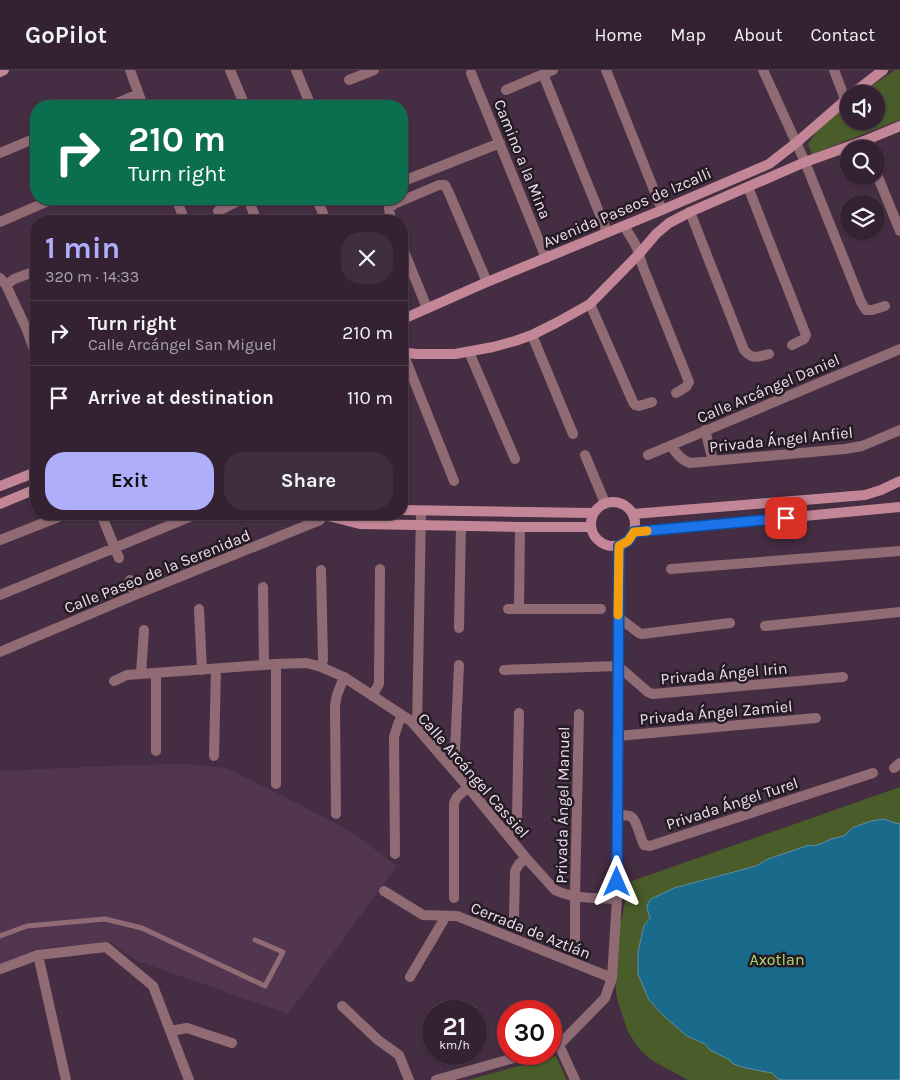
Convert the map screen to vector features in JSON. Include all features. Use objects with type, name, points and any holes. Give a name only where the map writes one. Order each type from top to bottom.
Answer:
[{"type":"street","points":[[0,72],[4,70]]},
{"type":"street","points":[[130,70],[140,100]]},
{"type":"street","points":[[230,70],[242,100]]},
{"type":"street","points":[[296,70],[308,100]]},
{"type":"street","points":[[349,80],[374,70]]},
{"type":"street","points":[[606,70],[662,210]]},
{"type":"street","points":[[764,70],[805,162],[866,310],[885,306]]},
{"type":"street","points":[[834,70],[842,85]]},
{"type":"street","name":"Avenida Paseos de Izcalli","points":[[864,85],[883,70]]},
{"type":"street","points":[[506,90],[548,72],[607,232]]},
{"type":"street","name":"Camino a la Mina","points":[[471,73],[546,258]]},
{"type":"street","points":[[124,100],[138,94]]},
{"type":"street","name":"Avenida Paseos de Izcalli","points":[[408,317],[769,164],[840,105]]},
{"type":"street","name":"Avenida Paseos de Izcalli","points":[[874,140],[900,126]]},
{"type":"street","points":[[0,153],[30,140]]},
{"type":"street","points":[[408,179],[500,143]]},
{"type":"street","name":"Avenida Paseos de Izcalli","points":[[408,352],[455,354],[493,347],[532,335],[590,304],[656,234],[669,223],[805,162],[840,152]]},
{"type":"street","points":[[408,198],[439,185],[445,186],[487,282]]},
{"type":"street","points":[[881,185],[900,231]]},
{"type":"street","points":[[748,187],[806,335],[804,339],[792,345]]},
{"type":"street","points":[[0,222],[39,205]]},
{"type":"street","points":[[218,211],[230,205]]},
{"type":"street","points":[[690,212],[744,350],[754,358],[769,354]]},
{"type":"street","points":[[624,226],[639,254],[688,382],[686,387],[676,393]]},
{"type":"street","points":[[408,261],[427,308]]},
{"type":"street","points":[[30,273],[14,280],[3,281],[30,326]]},
{"type":"street","points":[[590,304],[633,402],[639,406],[652,402]]},
{"type":"street","points":[[532,335],[573,434]]},
{"type":"street","name":"Calle Arcángel Daniel","points":[[648,454],[900,349]]},
{"type":"street","points":[[469,352],[515,459]]},
{"type":"street","points":[[408,366],[454,481]]},
{"type":"street","points":[[705,430],[713,461]]},
{"type":"street","name":"Privada Ángel Anfiel","points":[[671,445],[683,461],[690,464],[845,449],[862,446],[900,430]]},
{"type":"street","points":[[585,455],[605,503]]},
{"type":"street","points":[[0,486],[30,474]]},
{"type":"street","points":[[633,514],[865,496],[900,482]]},
{"type":"street","points":[[0,504],[30,492]]},
{"type":"street","points":[[618,502],[624,505],[633,514],[636,523],[634,532],[628,541],[619,546],[611,547],[604,545],[597,541],[592,534],[590,526],[593,513],[605,503],[618,502]]},
{"type":"street","points":[[634,532],[900,507]]},
{"type":"street","points":[[408,510],[593,513]]},
{"type":"street","points":[[417,728],[421,511]]},
{"type":"street","points":[[0,540],[51,520]]},
{"type":"street","points":[[103,520],[119,558]]},
{"type":"street","points":[[0,595],[183,520]]},
{"type":"street","name":"Calle Paseo de la Serenidad","points":[[0,652],[320,520]]},
{"type":"street","points":[[345,520],[360,524],[520,527],[590,526]]},
{"type":"street","points":[[459,628],[460,526]]},
{"type":"street","points":[[519,609],[520,527]]},
{"type":"street","points":[[562,1039],[605,998],[612,978],[617,899],[619,546]]},
{"type":"street","points":[[671,570],[900,551]]},
{"type":"street","points":[[372,696],[380,679],[380,569]]},
{"type":"street","points":[[321,570],[323,660],[321,667]]},
{"type":"street","points":[[130,580],[135,595]]},
{"type":"street","points":[[263,587],[264,665]]},
{"type":"street","points":[[199,609],[202,670]]},
{"type":"street","points":[[508,609],[601,609]]},
{"type":"street","points":[[765,626],[900,612]]},
{"type":"street","points":[[618,616],[642,634],[730,623]]},
{"type":"street","points":[[141,674],[144,630]]},
{"type":"street","name":"Calle Arcángel Cassiel","points":[[114,682],[127,675],[276,664],[307,663],[321,667],[344,677],[417,728],[555,890],[575,896],[617,899]]},
{"type":"street","points":[[276,664],[276,784]]},
{"type":"street","points":[[446,762],[456,751],[459,665]]},
{"type":"street","points":[[504,670],[618,666]]},
{"type":"street","name":"Privada Ángel Irin","points":[[618,666],[648,692],[653,694],[843,678]]},
{"type":"street","points":[[214,756],[216,669]]},
{"type":"street","points":[[156,674],[156,751]]},
{"type":"street","points":[[336,814],[335,705],[344,677]]},
{"type":"street","points":[[506,834],[517,823],[518,713]]},
{"type":"street","name":"Privada Ángel Manuel","points":[[575,949],[579,714]]},
{"type":"street","points":[[395,854],[394,737],[402,716]]},
{"type":"street","name":"Privada Ángel Zamiel","points":[[618,736],[816,718]]},
{"type":"street","name":"Privada Ángel Turel","points":[[617,815],[629,815],[632,817],[644,845],[650,846],[873,773]]},
{"type":"street","points":[[454,898],[454,802],[468,787]]},
{"type":"street","points":[[514,917],[514,871],[526,858]]},
{"type":"street","name":"Cerrada de Aztlán","points":[[384,892],[422,914],[457,916],[612,978]]},
{"type":"street","points":[[410,977],[446,916]]},
{"type":"street","points":[[0,969],[38,955],[106,947],[153,986],[189,1080]]},
{"type":"street","points":[[38,955],[66,1080]]},
{"type":"street","points":[[342,1006],[378,1040],[399,1055],[409,1080]]},
{"type":"street","points":[[170,1031],[187,1028],[232,1043]]},
{"type":"street","points":[[562,1058],[575,1080]]},
{"type":"street","points":[[436,1080],[497,1063]]},
{"type":"lane","points":[[0,936],[27,926],[106,919],[142,928],[265,986],[283,952],[255,940]]},
{"type":"shaded area","points":[[187,764],[226,768],[350,831],[397,866],[288,1014],[135,960],[111,942],[42,948],[0,963],[0,771]]},
{"type":"green space","points":[[895,70],[900,70],[900,120],[885,126],[885,85],[872,85]]},
{"type":"green space","points":[[840,111],[840,130],[874,130],[848,140],[840,140],[840,143],[812,154],[808,144],[822,124]]},
{"type":"green space","name":"Axotlan","points":[[900,787],[900,1080],[688,1080],[653,1061],[640,1050],[628,1032],[617,999],[613,966],[614,934],[622,917],[632,881]]},
{"type":"green space","points":[[523,1065],[560,1065],[567,1080],[468,1080]]},
{"type":"water","name":"Axotlan","points":[[884,819],[900,824],[900,1080],[778,1079],[772,1073],[733,1064],[730,1060],[710,1050],[705,1044],[687,1036],[649,1000],[638,974],[638,952],[644,925],[650,918],[647,908],[651,899],[674,888],[756,866],[768,859],[809,845],[813,846],[844,836],[852,828],[871,821]]},
{"type":"slow traffic","points":[[618,615],[619,546],[628,541],[634,532],[647,531]]},
{"type":"route","points":[[617,882],[619,546],[628,541],[634,532],[786,518]]}]
